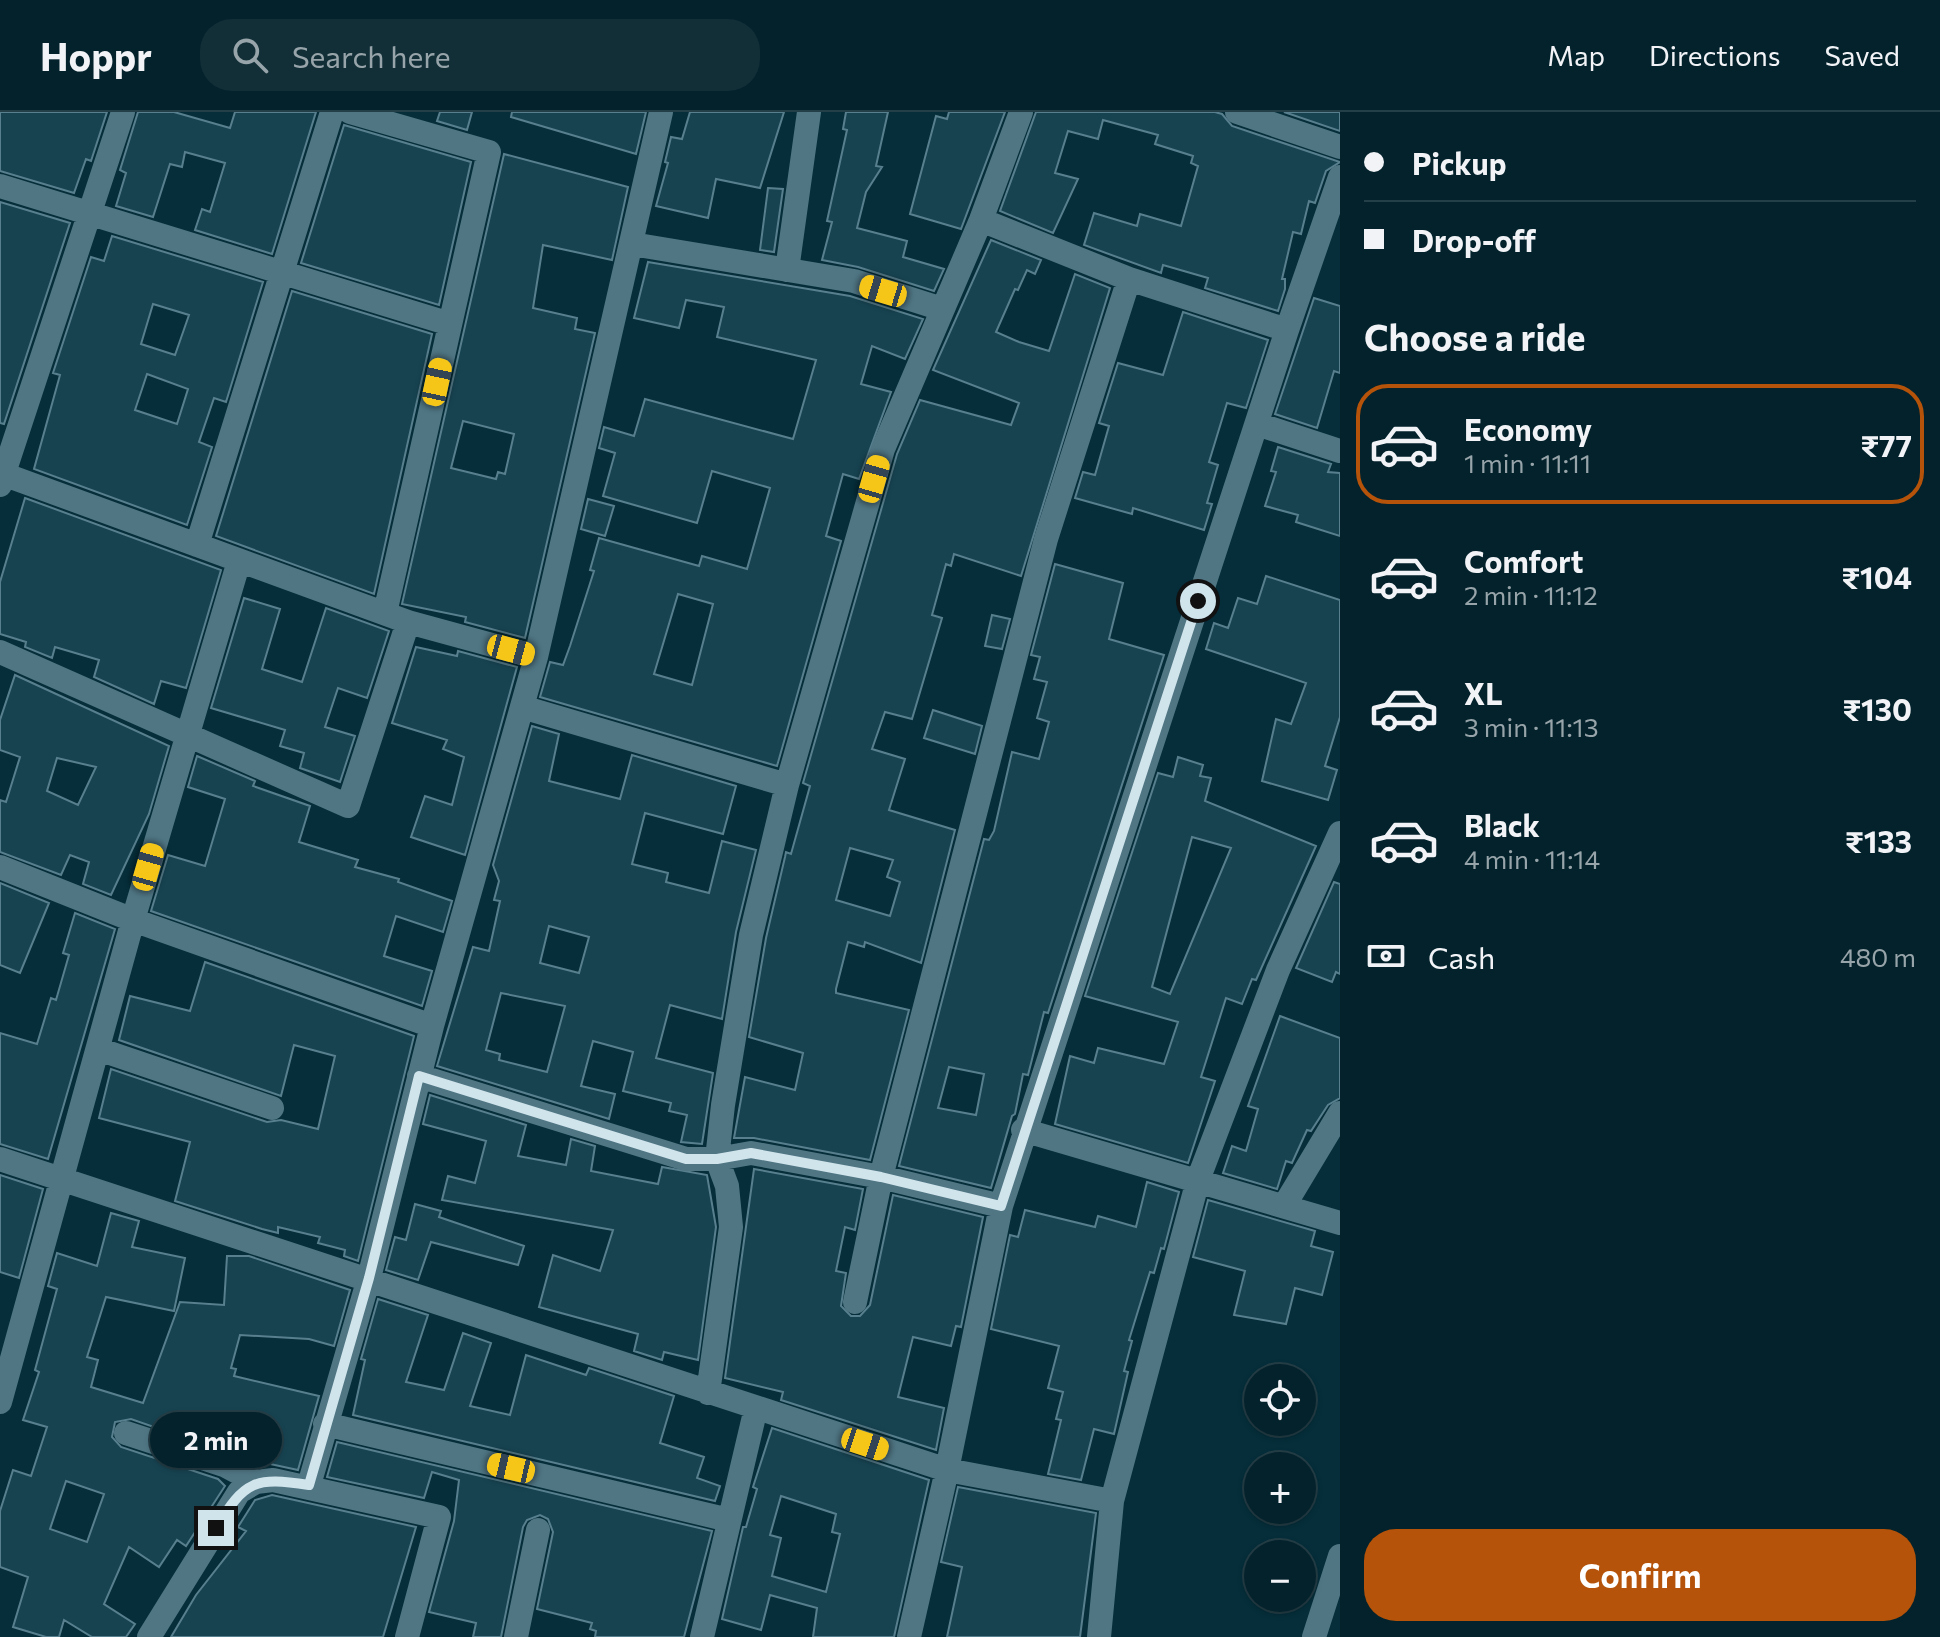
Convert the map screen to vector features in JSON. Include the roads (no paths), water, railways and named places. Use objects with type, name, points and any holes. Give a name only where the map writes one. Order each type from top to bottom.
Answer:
[{"type":"street","points":[[123,112],[2,480],[197,545],[408,622],[536,657]]},
{"type":"street","points":[[197,545],[332,112]]},
{"type":"street","points":[[350,112],[489,152],[385,613]]},
{"type":"street","points":[[309,1485],[369,1278],[432,1026],[536,657],[661,112]]},
{"type":"street","points":[[787,270],[809,112]]},
{"type":"street","points":[[708,1393],[731,1227],[727,1186],[717,1159],[751,935],[787,785],[883,449],[981,220],[1021,112]]},
{"type":"street","points":[[1237,112],[1340,147]]},
{"type":"street","points":[[909,1637],[1001,1206],[1023,1130],[1340,177]]},
{"type":"street","points":[[0,186],[89,216],[450,324]]},
{"type":"street","points":[[981,220],[1129,279],[1287,330]]},
{"type":"street","points":[[632,244],[854,281],[942,309]]},
{"type":"street","points":[[855,1302],[881,1177],[1046,539],[1129,279]]},
{"type":"street","points":[[1257,424],[1340,451]]},
{"type":"street","points":[[0,1402],[133,920],[239,561]]},
{"type":"street","points":[[0,653],[348,806],[408,622]]},
{"type":"street","points":[[522,707],[787,785]]},
{"type":"street","points":[[1099,1637],[1112,1501],[1198,1180],[1278,970],[1340,833]]},
{"type":"street","points":[[0,867],[133,920],[432,1026]]},
{"type":"street","points":[[98,1049],[272,1108]]},
{"type":"street","points":[[419,1076],[686,1159],[717,1159],[751,1153],[881,1177],[1001,1206]]},
{"type":"street","points":[[1284,1206],[1340,1113]]},
{"type":"street","points":[[1023,1130],[1340,1223]]},
{"type":"street","points":[[0,1159],[947,1470],[1112,1501]]},
{"type":"street","points":[[702,1637],[756,1408]]},
{"type":"street","points":[[325,1424],[729,1520]]},
{"type":"street","points":[[126,1433],[224,1465],[256,1482]]},
{"type":"street","points":[[149,1637],[233,1501],[256,1482],[273,1480],[309,1485],[439,1517],[407,1637]]},
{"type":"street","points":[[516,1637],[538,1530]]},
{"type":"street","points":[[1314,1637],[1340,1556]]}]
